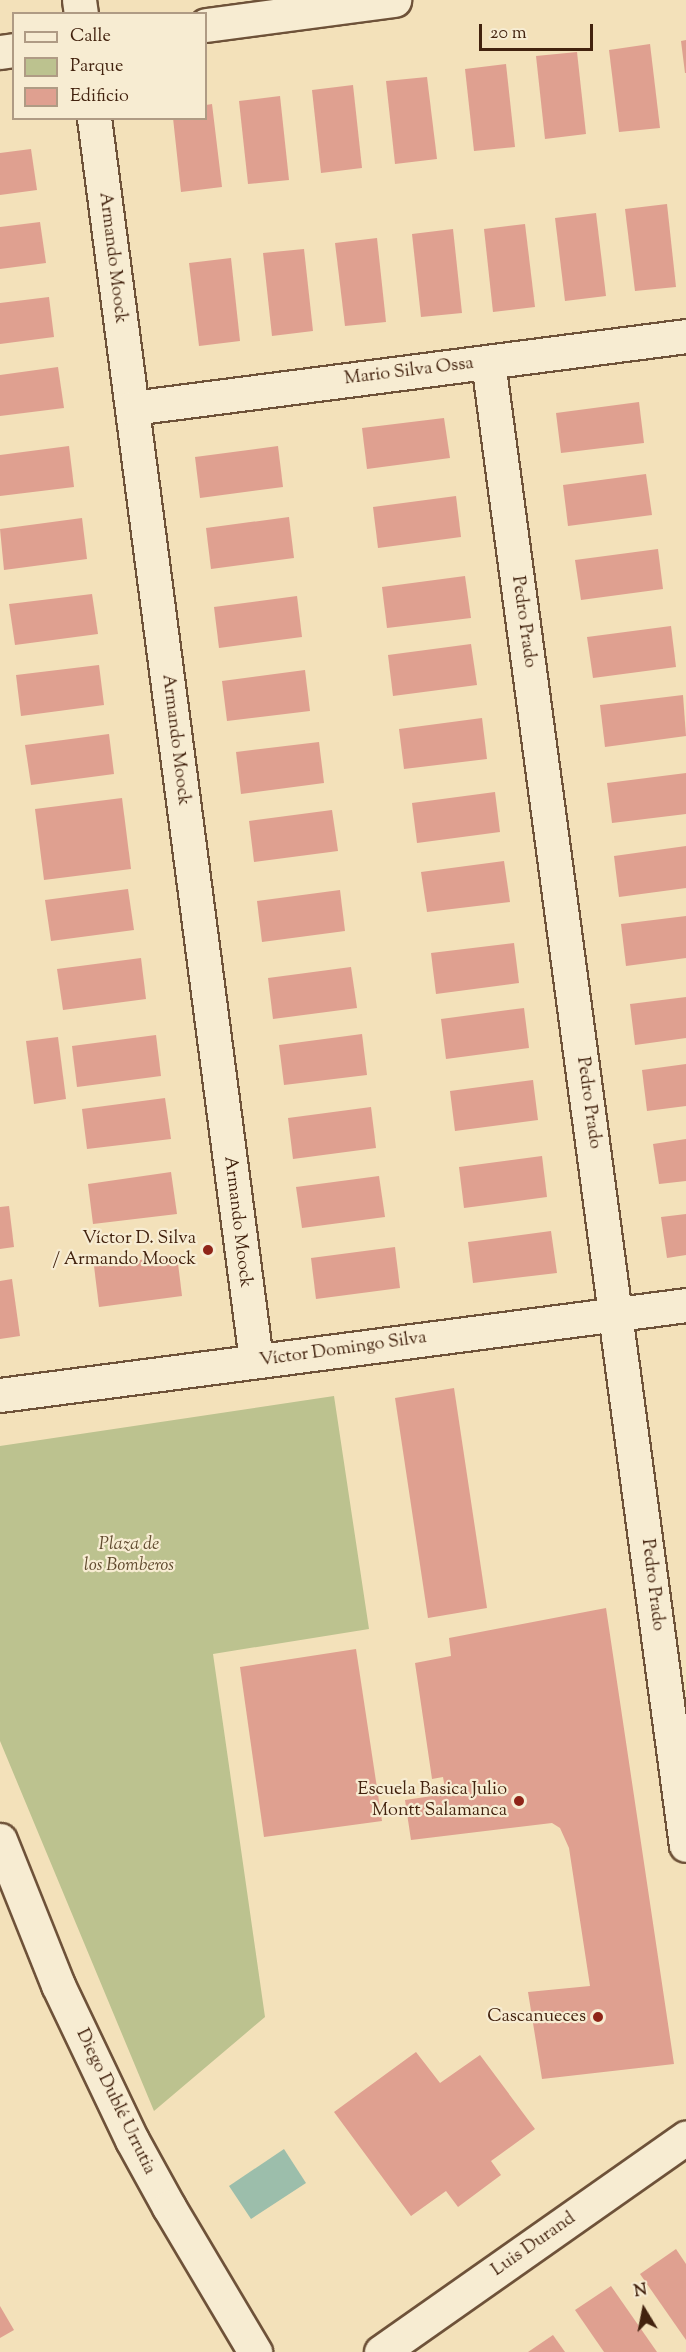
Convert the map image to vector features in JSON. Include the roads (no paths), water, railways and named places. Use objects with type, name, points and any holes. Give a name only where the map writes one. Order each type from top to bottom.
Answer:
[{"type":"street","points":[[207,25],[394,0]]},
{"type":"street","name":"Armando Moock","points":[[94,120],[256,1362]]},
{"type":"street","name":"Mario Silva Ossa","points":[[132,408],[686,336]]},
{"type":"street","name":"Pedro Prado","points":[[488,362],[686,1845]]},
{"type":"street","name":"Víctor Domingo Silva","points":[[0,1395],[686,1305]]},
{"type":"street","name":"Diego Dublé Urrutia","points":[[0,1840],[58,1985],[127,2130],[168,2208],[255,2352]]},
{"type":"street","name":"Luis Durand","points":[[381,2352],[686,2138]]},
{"type":"place","name":"Víctor D. Silva / Armando Moock","points":[[208,1250]]},
{"type":"place","name":"Escuela Basica Julio Montt Salamanca","points":[[519,1801]]},
{"type":"place","name":"Cascanueces","points":[[598,2017]]},
{"type":"park label","name":"Plaza de los Bomberos","points":[[129,1556]]}]
